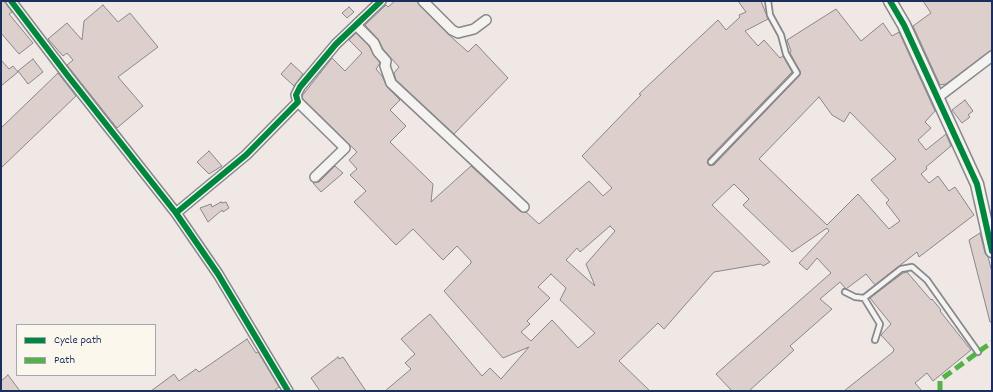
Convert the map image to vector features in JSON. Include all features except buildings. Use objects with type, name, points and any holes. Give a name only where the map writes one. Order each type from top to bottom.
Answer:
[{"type":"street","points":[[11,1],[176,213],[218,274],[288,391]]},
{"type":"street","points":[[315,177],[345,148],[298,102],[296,95],[300,86],[336,44],[381,1]]},
{"type":"street","points":[[423,1],[452,30],[458,33],[474,29],[486,20]]},
{"type":"street","points":[[890,1],[904,25],[977,184],[992,251]]},
{"type":"street","points":[[356,25],[374,43],[378,52],[386,61],[386,70],[391,83],[524,207]]},
{"type":"street","points":[[937,98],[992,56]]},
{"type":"street","points":[[176,213],[246,155],[298,102]]},
{"type":"lane","points":[[711,162],[797,74],[786,54],[782,35],[770,15],[768,1]]},
{"type":"lane","points":[[845,292],[855,297],[864,298],[902,268],[912,267],[926,280],[978,352]]},
{"type":"lane","points":[[864,298],[880,324],[876,340]]},
{"type":"marked path","points":[[940,391],[940,380],[992,342]]},
{"type":"cycle path","points":[[11,1],[176,213],[218,274],[288,391]]},
{"type":"cycle path","points":[[176,213],[246,155],[298,102],[296,95],[300,87],[336,44],[381,1]]},
{"type":"cycle path","points":[[890,1],[904,25],[977,184],[992,251]]}]
